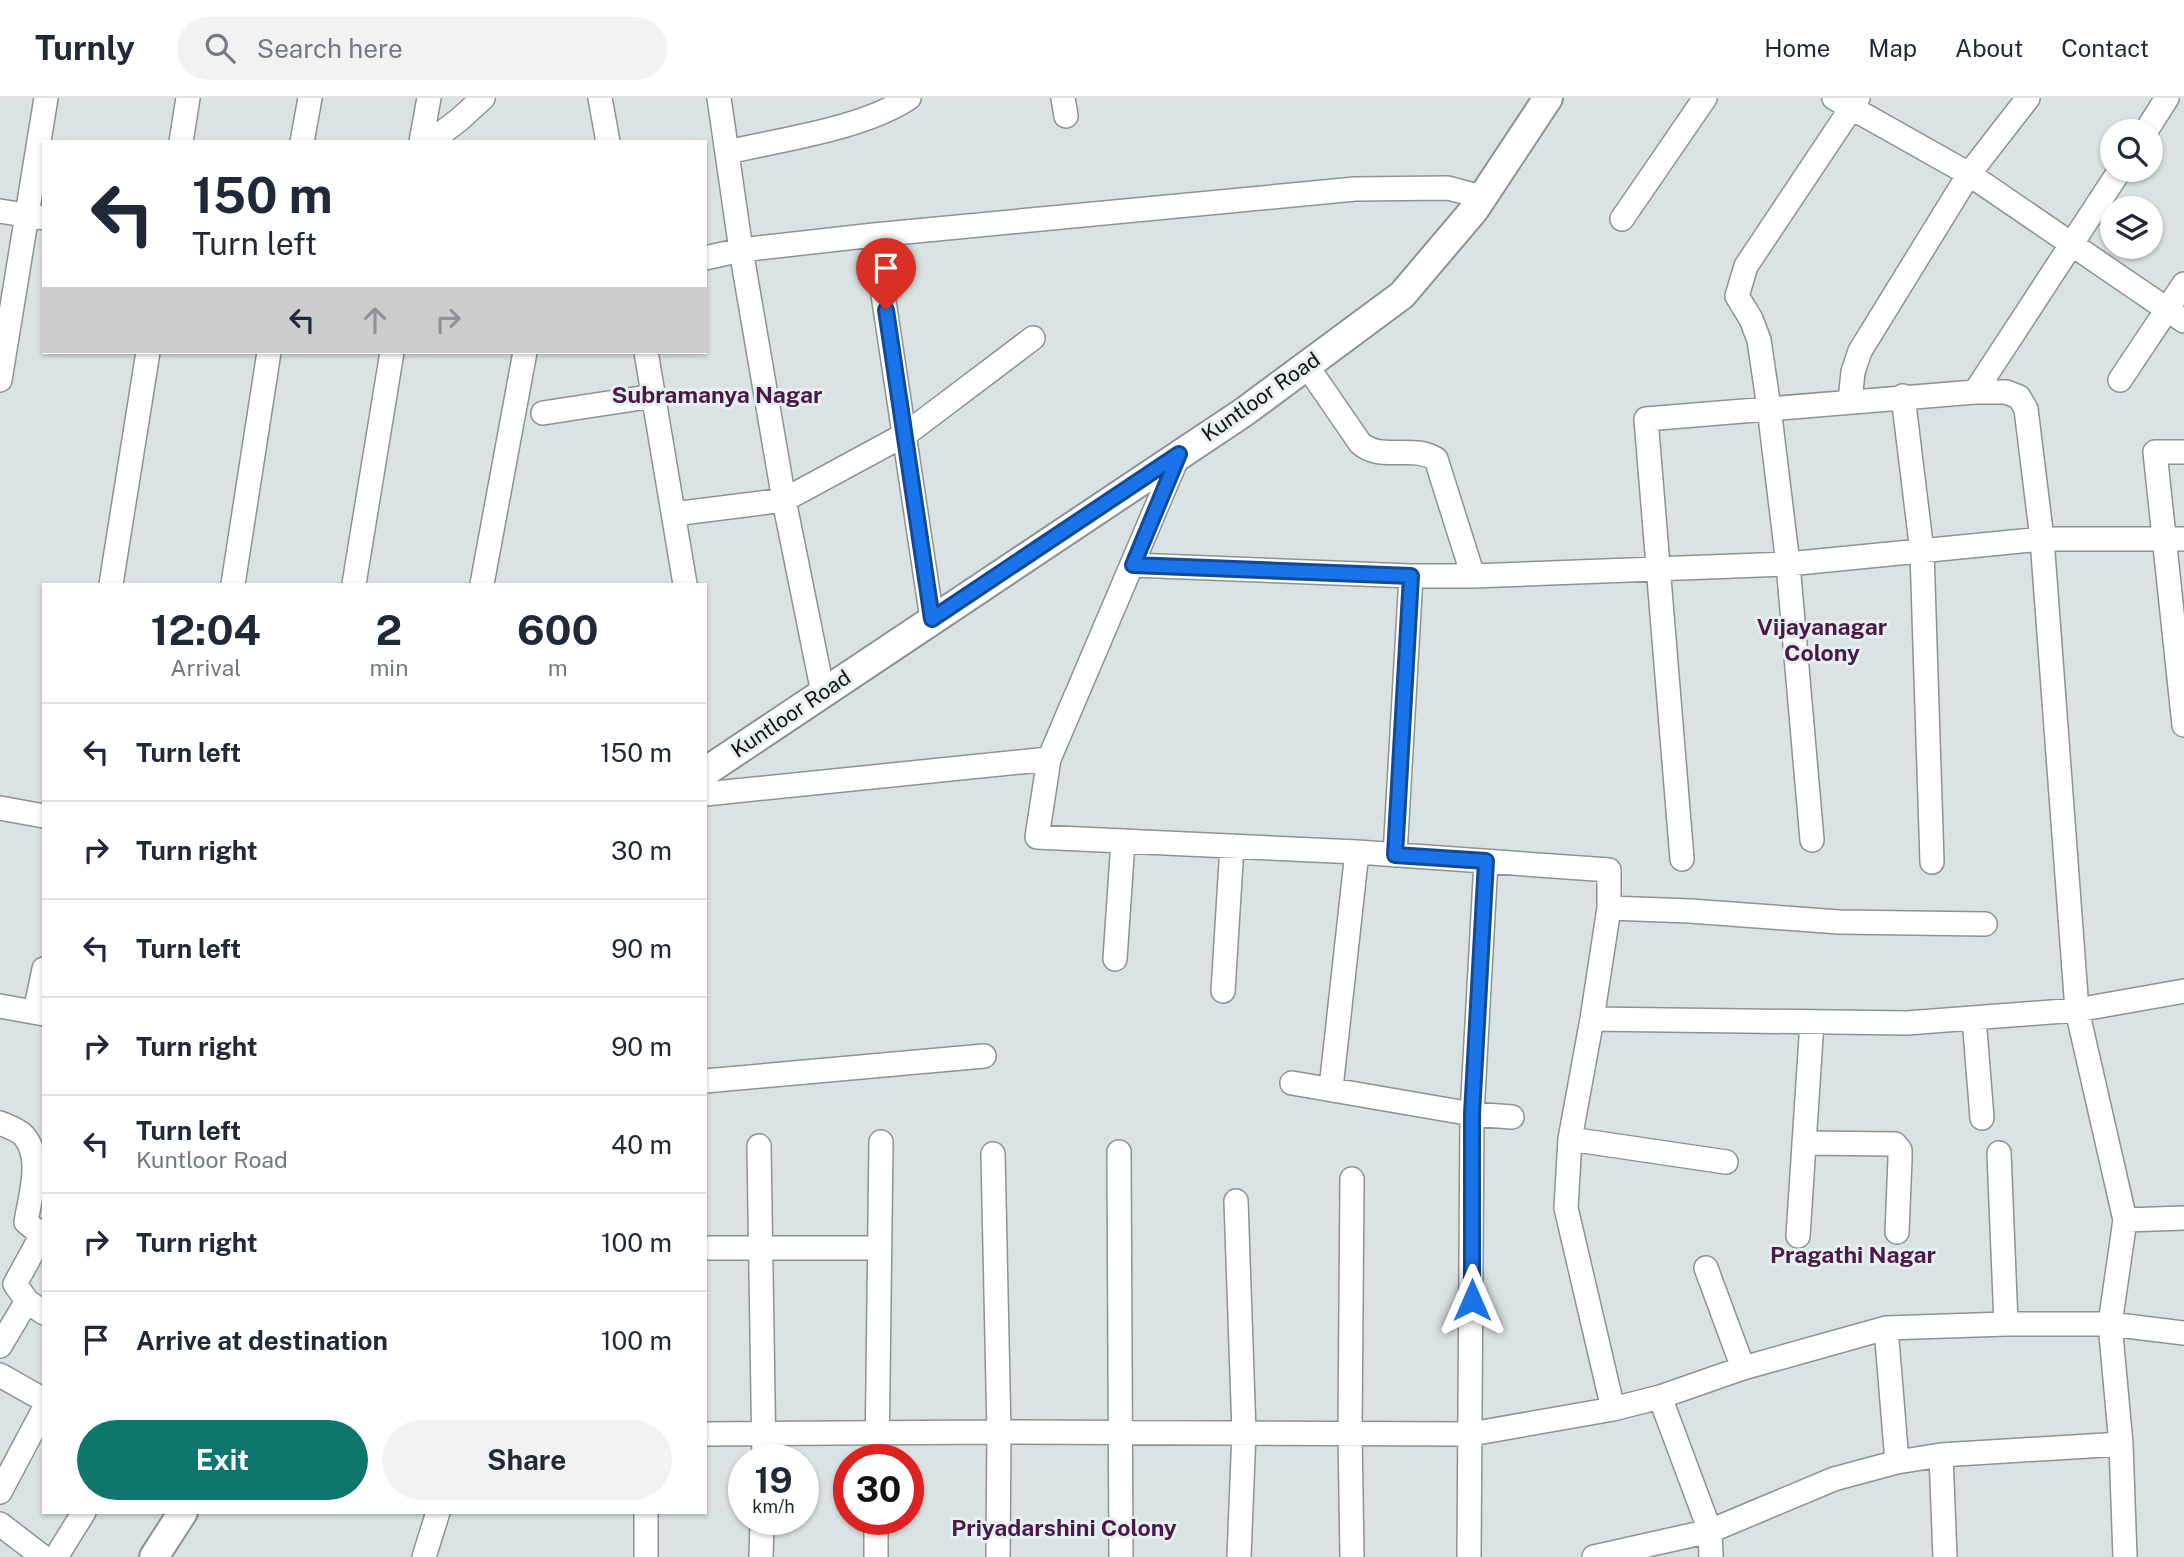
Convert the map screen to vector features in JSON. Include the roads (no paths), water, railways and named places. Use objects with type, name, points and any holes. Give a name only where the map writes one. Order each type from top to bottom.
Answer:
[{"type":"street","points":[[42,140],[46,98]]},
{"type":"street","points":[[181,140],[188,98]]},
{"type":"street","points":[[302,140],[310,98]]},
{"type":"street","points":[[421,140],[429,98]]},
{"type":"street","points":[[433,140],[483,98]]},
{"type":"street","points":[[600,98],[608,140]]},
{"type":"street","points":[[719,98],[741,250],[784,500],[823,693]]},
{"type":"street","points":[[728,152],[854,122],[909,98]]},
{"type":"street","name":"Kuntloor Road","points":[[707,771],[1244,412],[1402,295],[1482,197],[1548,98]]},
{"type":"street","points":[[1622,219],[1705,98]]},
{"type":"street","points":[[1850,401],[1853,372],[1860,351],[1969,174],[2028,98]]},
{"type":"street","points":[[2154,119],[2167,98]]},
{"type":"street","points":[[1812,840],[1788,564],[1769,408],[1759,340],[1751,319],[1739,301],[1737,291],[1746,266],[1847,102],[1969,174],[2176,315]]},
{"type":"street","points":[[0,380],[36,217],[42,146]]},
{"type":"street","points":[[1975,392],[2112,182]]},
{"type":"street","points":[[707,258],[741,250],[874,235],[1355,189],[1448,188],[1482,197]]},
{"type":"street","points":[[0,211],[36,217]]},
{"type":"street","points":[[874,235],[932,619]]},
{"type":"street","points":[[2120,380],[2176,315],[2184,284]]},
{"type":"street","points":[[674,514],[784,500],[906,434],[1033,338]]},
{"type":"street","points":[[111,583],[148,354]]},
{"type":"street","points":[[233,583],[269,354]]},
{"type":"street","points":[[354,583],[392,354]]},
{"type":"street","points":[[482,583],[525,354]]},
{"type":"street","points":[[646,354],[685,583]]},
{"type":"street","points":[[1307,366],[1360,443],[1367,449],[1380,453],[1419,451],[1436,458],[1473,576]]},
{"type":"street","points":[[1682,859],[1656,568],[1646,419],[1903,396],[2006,392],[2019,397],[2025,409],[2042,539],[2077,1010],[2124,1220],[2110,1324],[2121,1444],[2125,1557]]},
{"type":"street","points":[[542,413],[654,396]]},
{"type":"street","points":[[1903,396],[1922,552],[1932,862]]},
{"type":"street","points":[[2184,452],[2155,452],[2175,539],[2184,725]]},
{"type":"street","points":[[1179,454],[1049,759],[1037,837],[1357,852],[1609,870],[1609,908],[1570,1139],[1566,1208],[1613,1409]]},
{"type":"street","points":[[1133,565],[1473,576],[1788,564],[2042,539],[2175,539]]},
{"type":"street","points":[[1395,855],[1411,576]]},
{"type":"street","points":[[707,794],[1049,759]]},
{"type":"street","points":[[0,808],[42,816]]},
{"type":"street","points":[[1115,959],[1123,841]]},
{"type":"street","points":[[1223,991],[1232,846]]},
{"type":"street","points":[[1331,1088],[1357,852]]},
{"type":"street","points":[[1469,1557],[1472,1114],[1486,861]]},
{"type":"street","points":[[1609,908],[1839,922],[1985,924]]},
{"type":"street","points":[[0,1006],[39,1013],[42,987]]},
{"type":"street","points":[[1592,1019],[1907,1023],[2077,1010],[2184,991]]},
{"type":"street","points":[[1974,1018],[1982,1118]]},
{"type":"street","points":[[1798,1236],[1812,1022]]},
{"type":"street","points":[[707,1081],[985,1056]]},
{"type":"street","points":[[1292,1083],[1472,1114],[1512,1117]]},
{"type":"street","points":[[0,1123],[23,1135],[33,1153],[33,1181],[26,1222],[42,1234]]},
{"type":"street","points":[[1570,1139],[1726,1162]]},
{"type":"street","points":[[877,1444],[881,1142]]},
{"type":"street","points":[[1804,1143],[1895,1144],[1900,1150],[1897,1233]]},
{"type":"street","points":[[759,1146],[764,1444]]},
{"type":"street","points":[[1119,1152],[1121,1557]]},
{"type":"street","points":[[1999,1153],[2006,1324]]},
{"type":"street","points":[[993,1154],[999,1432],[998,1557]]},
{"type":"street","points":[[1352,1180],[1352,1557]]},
{"type":"street","points":[[1236,1201],[1244,1432],[1239,1557]]},
{"type":"street","points":[[2124,1220],[2184,1218]]},
{"type":"street","points":[[0,1346],[36,1307],[15,1284],[42,1237]]},
{"type":"street","points":[[707,1248],[880,1248]]},
{"type":"street","points":[[1706,1268],[1743,1368]]},
{"type":"street","points":[[707,1434],[1471,1434],[1613,1409],[1660,1397],[1743,1368],[1886,1328],[2110,1324],[2184,1334]]},
{"type":"street","points":[[1886,1328],[1897,1462]]},
{"type":"street","points":[[0,1375],[42,1399]]},
{"type":"street","points":[[1660,1397],[1710,1531],[1711,1557]]},
{"type":"street","points":[[0,1492],[42,1413]]},
{"type":"street","points":[[1594,1557],[1710,1531],[1834,1479],[1897,1462],[1941,1455],[2121,1444]]},
{"type":"street","points":[[1941,1455],[1945,1557]]},
{"type":"street","points":[[56,1557],[83,1514]]},
{"type":"street","points":[[154,1557],[182,1514]]},
{"type":"street","points":[[424,1557],[437,1514]]},
{"type":"street","points":[[646,1514],[646,1557]]},
{"type":"street","points":[[0,1524],[43,1557]]},
{"type":"street","points":[[761,1557],[762,1535]]},
{"type":"street","points":[[876,1535],[876,1557]]},
{"type":"district","name":"Subramanya Nagar","points":[[717,395]]},
{"type":"district","name":"Vijayanagar Colony","points":[[1822,640]]},
{"type":"district","name":"Pragathi Nagar","points":[[1853,1255]]},
{"type":"district","name":"Priyadarshini Colony","points":[[1064,1528]]}]
